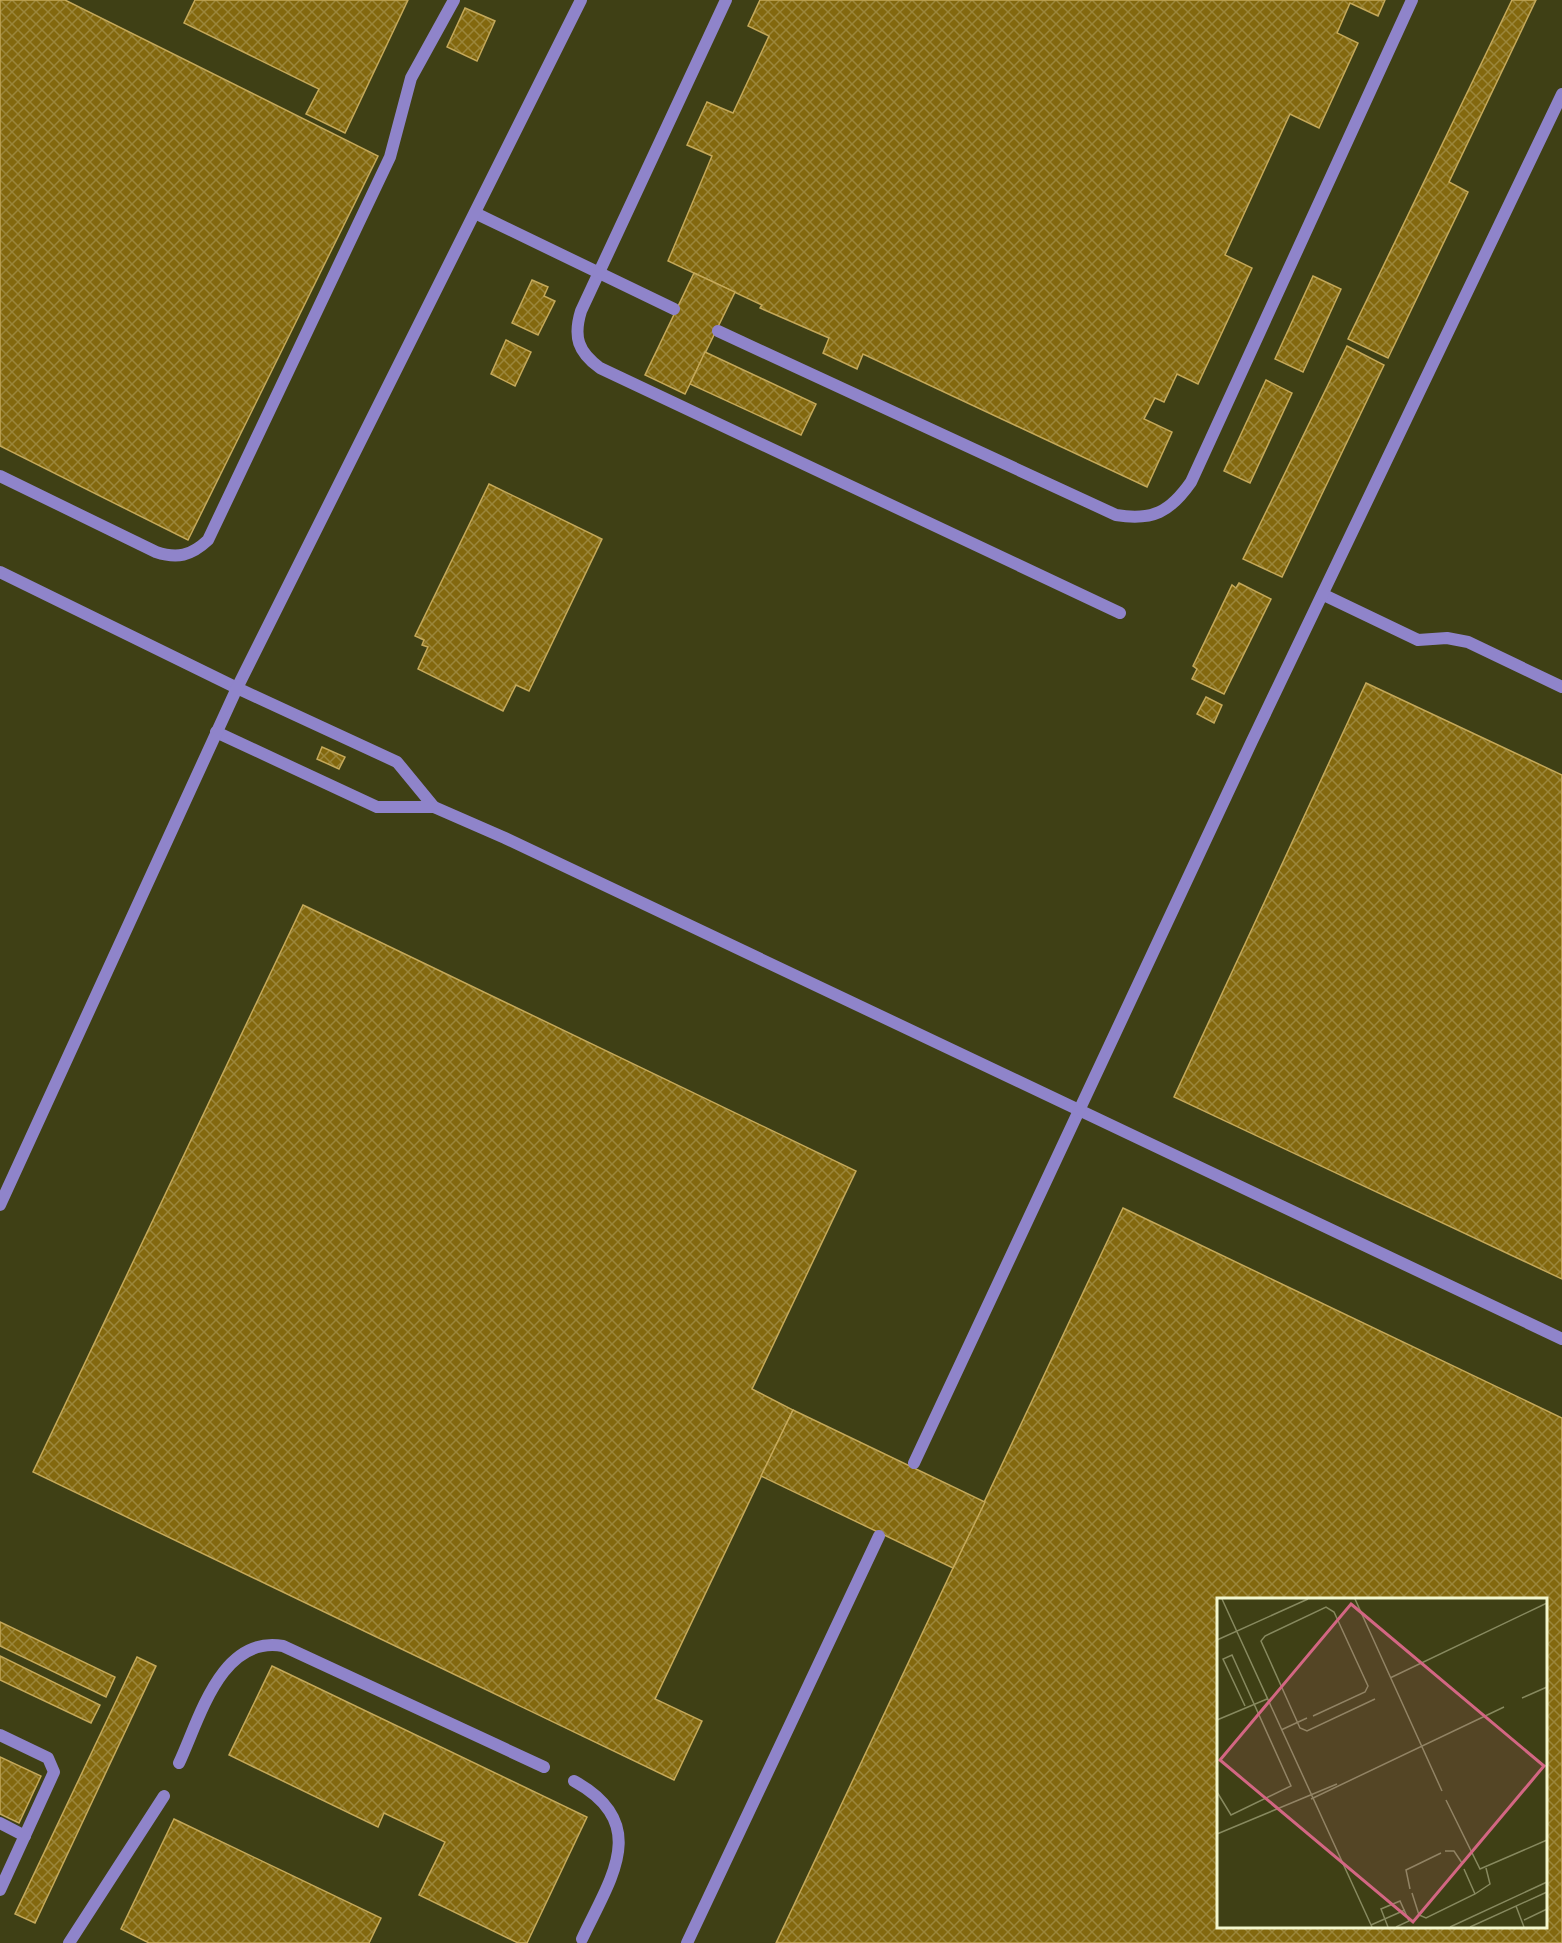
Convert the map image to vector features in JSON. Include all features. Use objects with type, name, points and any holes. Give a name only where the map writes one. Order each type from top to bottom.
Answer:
[{"type":"street","points":[[0,477],[156,552],[175,557],[185,555],[194,552],[208,540],[390,157],[411,78],[454,0]]},
{"type":"street","points":[[0,1204],[237,688],[581,0]]},
{"type":"street","points":[[726,0],[581,311],[576,334],[582,352],[600,368],[1120,613]]},
{"type":"street","points":[[718,331],[1116,515],[1136,519],[1152,516],[1169,508],[1191,482],[1412,0]]},
{"type":"street","points":[[914,1463],[1252,741],[1324,595],[1562,94]]},
{"type":"street","points":[[475,213],[674,309]]},
{"type":"street","points":[[0,572],[237,688],[397,762],[434,807]]},
{"type":"street","points":[[1324,595],[1418,640],[1447,638],[1468,642],[1562,687]]},
{"type":"street","points":[[216,732],[377,807],[434,807],[1562,1339]]},
{"type":"street","points":[[687,1943],[879,1536]]},
{"type":"street","points":[[180,1763],[227,1666],[249,1648],[271,1643],[283,1646],[544,1767]]},
{"type":"street","points":[[0,1735],[48,1758],[53,1764],[54,1772],[0,1890]]},
{"type":"street","points":[[574,1781],[592,1791],[604,1804],[619,1833],[620,1849],[615,1867],[582,1939]]},
{"type":"street","points":[[69,1943],[164,1796]]},
{"type":"street","points":[[0,1823],[25,1836]]},
{"type":"building","points":[[0,0],[65,0],[378,156],[188,540],[0,446]]},
{"type":"building","points":[[195,0],[408,0],[345,133],[306,114],[319,89],[184,23]]},
{"type":"building","points":[[760,0],[1385,0],[1378,16],[1350,3],[1337,33],[1358,43],[1319,128],[1290,114],[1225,255],[1252,268],[1198,384],[1177,374],[1164,402],[1155,398],[1144,419],[1172,432],[1147,487],[863,354],[857,369],[823,353],[829,338],[760,308],[762,305],[668,261],[712,156],[687,145],[707,102],[733,113],[769,36],[748,26]]},
{"type":"building","points":[[1512,0],[1536,0],[1449,182],[1468,192],[1388,358],[1348,339]]},
{"type":"building","points":[[465,8],[495,21],[477,61],[447,47]]},
{"type":"building","points":[[694,273],[735,292],[685,394],[645,375]]},
{"type":"building","points":[[1313,276],[1341,289],[1303,372],[1275,359]]},
{"type":"building","points":[[532,280],[548,287],[544,296],[555,301],[538,335],[512,323]]},
{"type":"building","points":[[506,340],[531,352],[515,386],[491,374]]},
{"type":"building","points":[[1347,346],[1384,365],[1282,577],[1243,559]]},
{"type":"building","points":[[705,352],[816,404],[801,435],[690,384]]},
{"type":"building","points":[[1266,380],[1292,393],[1250,483],[1224,471]]},
{"type":"building","points":[[489,484],[602,539],[529,691],[516,685],[503,711],[418,669],[428,647],[422,645],[424,640],[415,636]]},
{"type":"building","points":[[1239,583],[1271,599],[1224,694],[1192,679],[1197,669],[1193,666],[1232,585],[1236,588]]},
{"type":"building","points":[[1366,683],[1562,775],[1562,1279],[1174,1097]]},
{"type":"building","points":[[1206,697],[1222,705],[1214,723],[1197,714]]},
{"type":"building","points":[[322,747],[345,757],[339,769],[317,759]]},
{"type":"building","points":[[303,905],[856,1171],[752,1389],[793,1410],[655,1699],[702,1721],[674,1780],[33,1472]]},
{"type":"building","points":[[1123,1208],[1562,1418],[1562,1943],[776,1943]]},
{"type":"building","points":[[793,1410],[985,1502],[953,1568],[761,1476]]},
{"type":"building","points":[[0,1622],[115,1677],[106,1697],[0,1646]]},
{"type":"building","points":[[0,1656],[100,1705],[91,1723],[0,1680]]},
{"type":"building","points":[[137,1657],[156,1666],[35,1923],[15,1914]]},
{"type":"building","points":[[272,1666],[587,1817],[527,1943],[518,1943],[419,1895],[445,1842],[384,1813],[378,1827],[229,1755]]},
{"type":"building","points":[[0,1757],[41,1776],[19,1823],[0,1814]]},
{"type":"building","points":[[174,1819],[381,1918],[369,1943],[149,1943],[121,1929]]}]
